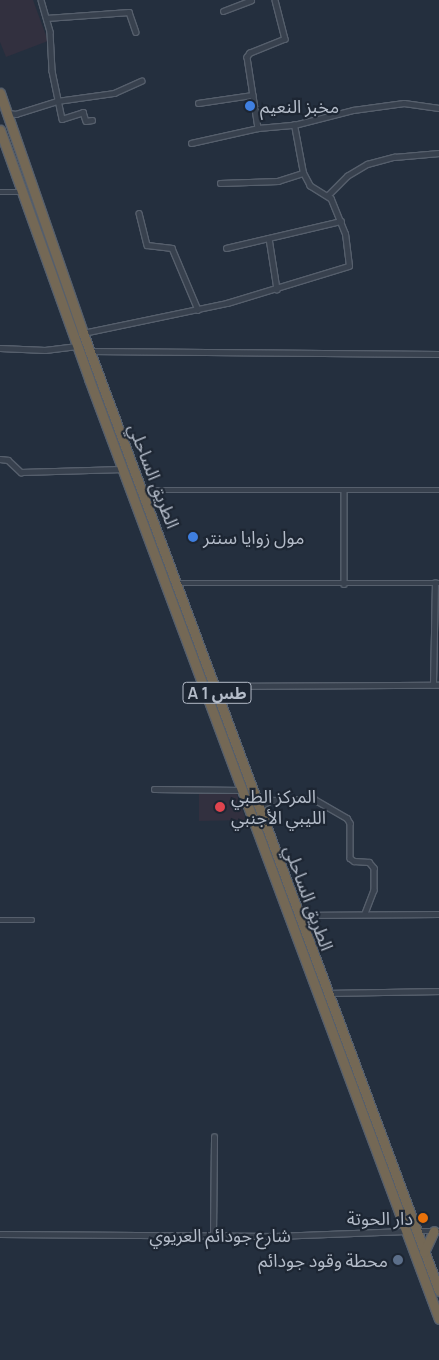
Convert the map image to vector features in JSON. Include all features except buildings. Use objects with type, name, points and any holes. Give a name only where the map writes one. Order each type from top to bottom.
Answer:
[{"type":"highway","name":"الطريق الساحلي","points":[[0,93],[83,333],[141,490],[178,583],[258,807],[439,1291]]},
{"type":"highway","name":"الطريق الساحلي","points":[[0,130],[76,346],[244,790],[439,1319]]},
{"type":"highway","points":[[424,1252],[436,1231]]},
{"type":"street","points":[[41,0],[46,18],[57,101],[62,119],[83,112],[86,121],[92,120]]},
{"type":"street","points":[[223,11],[251,0]]},
{"type":"street","points":[[258,128],[248,55],[283,40],[286,36],[275,0]]},
{"type":"street","points":[[46,18],[129,12],[136,32]]},
{"type":"street","points":[[7,113],[16,114],[57,101],[114,93],[141,81]]},
{"type":"street","points":[[198,103],[252,95]]},
{"type":"street","points":[[191,143],[258,128],[294,125],[353,110],[404,103],[439,108]]},
{"type":"street","points":[[83,333],[198,310],[277,289],[349,266],[341,221],[328,195],[310,186],[303,173],[294,125]]},
{"type":"street","points":[[328,195],[347,176],[367,164],[394,157],[439,153]]},
{"type":"street","points":[[220,183],[278,182],[303,173]]},
{"type":"street","points":[[0,192],[21,192]]},
{"type":"street","points":[[139,213],[147,246],[172,248],[198,310]]},
{"type":"street","points":[[226,248],[341,221]]},
{"type":"street","points":[[269,238],[277,289]]},
{"type":"street","points":[[0,348],[45,350],[76,346]]},
{"type":"street","points":[[90,351],[439,354]]},
{"type":"street","points":[[0,460],[8,460],[21,472],[123,469]]},
{"type":"street","points":[[141,490],[439,490]]},
{"type":"street","points":[[344,491],[344,584]]},
{"type":"street","points":[[178,583],[437,583],[433,685]]},
{"type":"street","points":[[214,686],[439,685]]},
{"type":"street","points":[[154,789],[244,790]]},
{"type":"street","points":[[258,807],[272,800],[314,799],[347,818],[350,823],[350,858],[354,861],[369,862],[374,868],[374,890],[365,914]]},
{"type":"street","points":[[298,915],[439,914]]},
{"type":"street","points":[[0,920],[32,920]]},
{"type":"street","points":[[327,993],[439,991]]},
{"type":"street","points":[[213,1235],[214,1137]]},
{"type":"street","name":"شارع جودائم العريوي","points":[[0,1234],[213,1235],[436,1231]]},
{"type":"shaded area","points":[[0,0],[33,0],[48,41],[6,57],[0,42]]},
{"type":"shaded area","name":"المركز الطبي الليبي الأجنبي","points":[[236,792],[246,820],[199,821],[199,793]]},
{"type":"place","name":"مخبز النعيم","points":[[250,106]]},
{"type":"place","name":"مول زوايا سنتر","points":[[193,537]]},
{"type":"place","name":"المركز الطبي الليبي الأجنبي","points":[[220,807]]},
{"type":"place","name":"دار الحوتة","points":[[423,1218]]},
{"type":"place","name":"محطة وقود جودائم","points":[[398,1260]]}]
